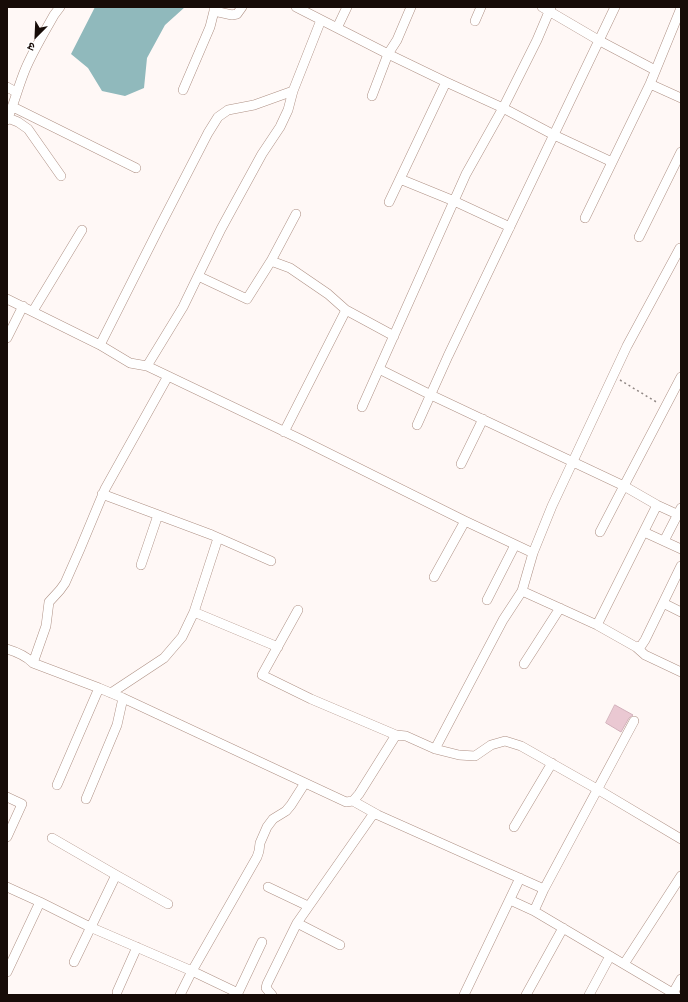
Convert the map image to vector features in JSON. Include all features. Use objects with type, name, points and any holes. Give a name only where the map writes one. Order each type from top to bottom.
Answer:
[{"type":"street","points":[[60,7],[54,15],[26,69],[16,92],[13,107],[7,119],[18,122],[28,129],[61,176]]},
{"type":"street","points":[[183,90],[210,27],[214,9],[232,15],[237,14],[242,7]]},
{"type":"street","points":[[296,7],[388,54],[503,108],[554,135],[612,162]]},
{"type":"street","points":[[337,28],[347,7]]},
{"type":"street","points":[[372,96],[388,54],[397,40],[412,7]]},
{"type":"street","points":[[475,21],[481,7]]},
{"type":"street","points":[[417,425],[448,356],[615,7]]},
{"type":"street","points":[[362,407],[466,174],[503,108],[537,40],[547,8],[600,41],[655,70]]},
{"type":"street","points":[[585,218],[650,84],[681,8]]},
{"type":"street","points":[[147,366],[183,307],[221,229],[262,154],[280,128],[321,20]]},
{"type":"street","points":[[389,202],[446,82]]},
{"type":"street","points":[[650,84],[681,98]]},
{"type":"street","points":[[7,87],[16,92]]},
{"type":"street","points":[[100,345],[169,208],[208,133],[218,117],[228,110],[254,105],[293,92]]},
{"type":"street","points":[[13,107],[136,168]]},
{"type":"street","points":[[639,237],[681,152]]},
{"type":"street","points":[[400,179],[454,201],[510,227]]},
{"type":"street","points":[[198,276],[247,299],[271,261],[296,214]]},
{"type":"street","points":[[33,311],[82,230]]},
{"type":"street","points":[[435,749],[503,620],[522,591],[533,553],[543,526],[627,346],[680,248]]},
{"type":"street","points":[[271,261],[290,268],[328,294],[346,310],[394,336]]},
{"type":"street","points":[[7,299],[100,345],[130,363],[147,366],[533,553]]},
{"type":"street","points":[[7,338],[23,306]]},
{"type":"street","points":[[284,432],[346,310]]},
{"type":"street","points":[[379,369],[624,486],[657,505],[680,513],[664,541]]},
{"type":"street","points":[[33,663],[46,626],[49,602],[65,583],[102,494],[168,376]]},
{"type":"street","points":[[600,532],[665,407],[678,392],[681,377]]},
{"type":"street","points":[[461,464],[483,419]]},
{"type":"street","points":[[102,494],[218,538],[271,560]]},
{"type":"street","points":[[597,624],[657,505]]},
{"type":"street","points":[[141,565],[158,515]]},
{"type":"street","points":[[434,577],[465,521]]},
{"type":"street","points":[[644,532],[681,549]]},
{"type":"street","points":[[111,693],[164,658],[182,637],[194,612],[218,538]]},
{"type":"street","points":[[487,600],[515,544]]},
{"type":"street","points":[[636,647],[641,646],[645,640],[681,566]]},
{"type":"street","points":[[522,591],[597,624],[636,647],[645,655],[681,672]]},
{"type":"street","points":[[663,603],[681,612]]},
{"type":"street","points":[[524,664],[560,608]]},
{"type":"street","points":[[298,610],[262,675],[311,699],[396,735],[406,736],[435,749],[459,755],[475,756],[491,745],[505,741],[521,746],[681,839]]},
{"type":"street","points":[[194,612],[278,647]]},
{"type":"street","points":[[7,649],[23,655],[33,663],[123,698],[346,802],[353,801],[374,813],[544,889]]},
{"type":"street","points":[[57,785],[99,688]]},
{"type":"street","points":[[86,799],[116,725],[123,698]]},
{"type":"street","points":[[534,911],[544,889],[634,721]]},
{"type":"street","points":[[353,801],[359,794],[396,735]]},
{"type":"street","points":[[514,827],[552,763]]},
{"type":"street","points":[[180,995],[192,971],[257,857],[260,842],[267,828],[273,819],[286,811],[305,783]]},
{"type":"street","points":[[7,797],[22,804],[7,837]]},
{"type":"street","points":[[272,995],[266,988],[267,984],[297,923],[374,813]]},
{"type":"street","points":[[52,838],[168,904]]},
{"type":"street","points":[[74,962],[116,875]]},
{"type":"street","points":[[624,964],[681,876]]},
{"type":"street","points":[[464,995],[520,878]]},
{"type":"street","points":[[7,887],[90,927],[192,971],[237,994],[262,942]]},
{"type":"street","points":[[268,887],[308,906]]},
{"type":"street","points":[[510,900],[534,911],[674,994],[681,979]]},
{"type":"street","points":[[7,972],[11,952],[40,902]]},
{"type":"street","points":[[297,923],[340,945]]},
{"type":"street","points":[[526,995],[563,928]]},
{"type":"street","points":[[117,992],[137,947]]},
{"type":"street","points":[[589,995],[610,956]]},
{"type":"path","points":[[613,376],[665,407]]},
{"type":"water","points":[[95,7],[185,7],[165,25],[147,58],[144,88],[125,96],[102,91],[88,68],[71,54]]},
{"type":"building","points":[[615,705],[633,715],[629,718],[621,732],[606,723]]}]
